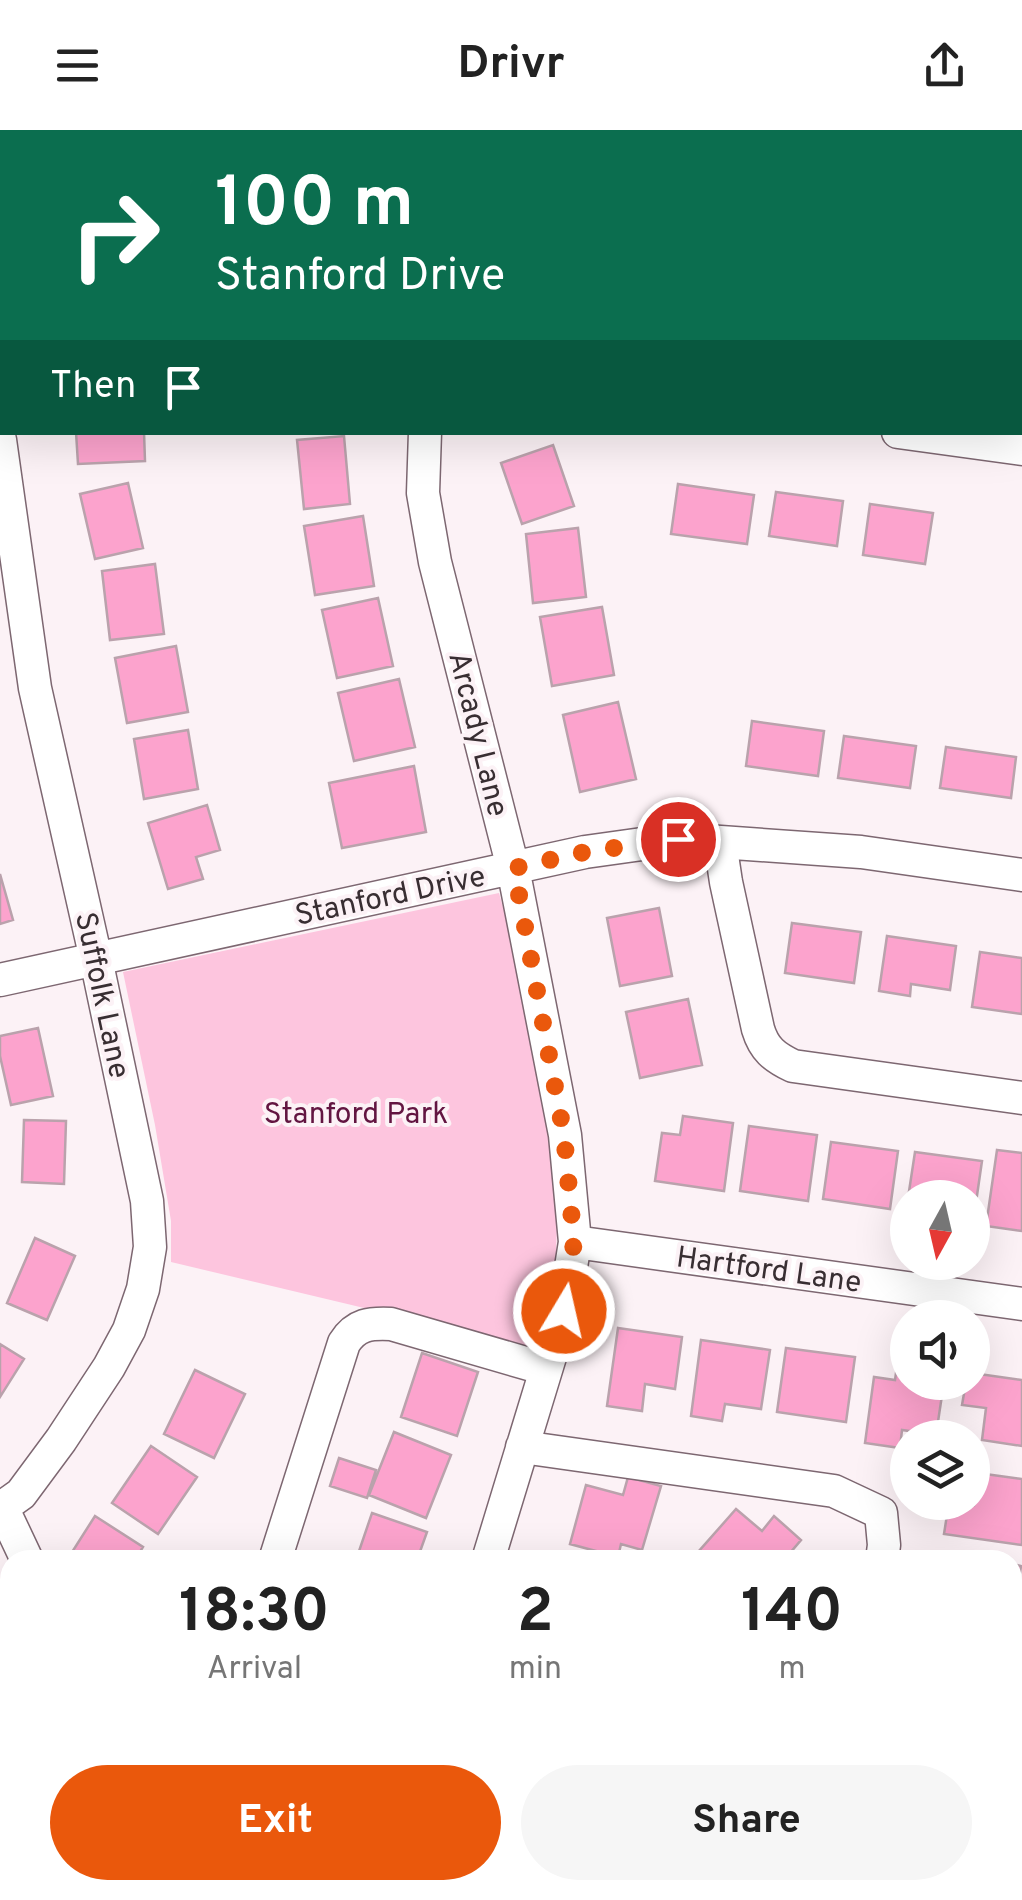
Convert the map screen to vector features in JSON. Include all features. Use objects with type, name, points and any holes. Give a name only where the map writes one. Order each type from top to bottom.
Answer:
[{"type":"street","name":"Arcady Lane","points":[[426,435],[423,493],[435,562],[514,868],[564,1135],[574,1242],[564,1311],[491,1550]]},
{"type":"street","points":[[920,435],[1022,449]]},
{"type":"street","name":"Suffolk Lane","points":[[0,440],[35,688],[146,1202],[150,1248],[143,1290],[128,1330],[100,1382],[21,1494],[1,1508]]},
{"type":"street","name":"Stanford Drive","points":[[0,980],[514,868],[678,839],[861,852],[1022,876]]},
{"type":"street","points":[[720,842],[758,1029],[763,1046],[776,1058],[792,1066],[1022,1098]]},
{"type":"street","name":"Hartford Lane","points":[[574,1242],[1022,1304]]},
{"type":"street","points":[[278,1550],[344,1342],[351,1331],[373,1323],[392,1324],[546,1369]]},
{"type":"street","points":[[522,1448],[834,1491],[881,1513],[883,1550]]},
{"type":"street","points":[[1,1508],[22,1550]]},
{"type":"green space","name":"Stanford Park","points":[[499,893],[552,1142],[558,1201],[555,1277],[536,1349],[171,1262],[171,1221],[123,972]]},
{"type":"building","points":[[76,435],[144,435],[145,461],[78,464]]},
{"type":"building","points":[[344,436],[350,504],[304,509],[297,440]]},
{"type":"building","points":[[553,445],[574,506],[522,524],[501,463]]},
{"type":"building","points":[[128,483],[143,548],[95,559],[80,494]]},
{"type":"building","points":[[678,484],[754,495],[747,544],[671,534]]},
{"type":"building","points":[[776,492],[843,501],[837,546],[769,536]]},
{"type":"building","points":[[870,504],[933,513],[925,564],[863,555]]},
{"type":"building","points":[[363,516],[374,586],[315,595],[304,526]]},
{"type":"building","points":[[578,528],[586,597],[533,603],[526,534]]},
{"type":"building","points":[[155,564],[164,634],[110,640],[102,571]]},
{"type":"building","points":[[378,598],[393,666],[337,678],[322,610]]},
{"type":"building","points":[[602,607],[614,675],[552,686],[540,617]]},
{"type":"building","points":[[176,646],[188,712],[127,723],[115,658]]},
{"type":"building","points":[[399,679],[415,747],[354,761],[338,693]]},
{"type":"building","points":[[618,702],[636,779],[580,792],[563,715]]},
{"type":"building","points":[[752,721],[824,731],[818,776],[746,766]]},
{"type":"building","points":[[188,730],[198,789],[144,799],[134,739]]},
{"type":"building","points":[[844,736],[916,746],[910,788],[838,778]]},
{"type":"building","points":[[946,747],[1016,757],[1011,798],[940,788]]},
{"type":"building","points":[[414,766],[426,832],[342,848],[329,783]]},
{"type":"building","points":[[207,805],[220,850],[196,857],[203,879],[168,889],[148,823]]},
{"type":"building","points":[[0,874],[13,920],[0,924]]},
{"type":"building","points":[[659,908],[672,976],[620,986],[607,918]]},
{"type":"building","points":[[792,923],[861,932],[854,983],[785,973]]},
{"type":"building","points":[[887,936],[956,946],[950,990],[911,984],[910,996],[879,991]]},
{"type":"building","points":[[980,952],[1022,958],[1022,1014],[972,1007]]},
{"type":"building","points":[[688,999],[702,1065],[640,1078],[626,1012]]},
{"type":"building","points":[[38,1028],[53,1096],[11,1105],[0,1056],[0,1036]]},
{"type":"building","points":[[683,1116],[733,1123],[724,1191],[655,1181],[662,1133],[680,1135]]},
{"type":"building","points":[[24,1120],[66,1121],[64,1184],[22,1182]]},
{"type":"building","points":[[749,1126],[817,1135],[808,1201],[740,1191]]},
{"type":"building","points":[[831,1142],[898,1151],[894,1180],[890,1180],[890,1209],[823,1199]]},
{"type":"building","points":[[997,1150],[1022,1153],[1022,1231],[990,1227]]},
{"type":"building","points":[[915,1152],[982,1161],[979,1180],[911,1180]]},
{"type":"building","points":[[35,1238],[75,1256],[47,1320],[7,1303]]},
{"type":"building","points":[[618,1328],[682,1337],[675,1389],[645,1384],[642,1411],[607,1406]]},
{"type":"building","points":[[701,1340],[770,1350],[761,1409],[725,1404],[722,1421],[691,1416]]},
{"type":"building","points":[[0,1344],[24,1359],[0,1397]]},
{"type":"building","points":[[786,1348],[855,1357],[846,1422],[777,1412]]},
{"type":"building","points":[[422,1353],[478,1372],[457,1436],[401,1417]]},
{"type":"building","points":[[195,1370],[245,1394],[214,1458],[164,1434]]},
{"type":"building","points":[[990,1376],[1022,1380],[1022,1446],[990,1441],[986,1408],[962,1405],[963,1400],[990,1400]]},
{"type":"building","points":[[874,1377],[890,1379],[890,1400],[941,1400],[938,1420],[890,1420],[890,1447],[865,1443]]},
{"type":"building","points":[[394,1432],[451,1455],[426,1518],[369,1495]]},
{"type":"building","points":[[151,1446],[197,1477],[158,1534],[112,1503]]},
{"type":"building","points":[[339,1458],[376,1470],[367,1498],[330,1486]]},
{"type":"building","points":[[990,1475],[1022,1479],[1022,1545],[944,1534],[946,1520],[990,1520]]},
{"type":"building","points":[[628,1477],[661,1486],[642,1550],[621,1544],[620,1550],[592,1550],[570,1544],[586,1485],[623,1495]]},
{"type":"building","points":[[736,1509],[762,1531],[774,1516],[801,1540],[792,1550],[700,1550]]},
{"type":"building","points":[[372,1513],[427,1532],[421,1550],[359,1550]]},
{"type":"building","points":[[95,1516],[143,1547],[141,1550],[73,1550]]},
{"type":"route","points":[[564,1311],[574,1242],[564,1135],[514,868],[585,852],[678,839]]}]
